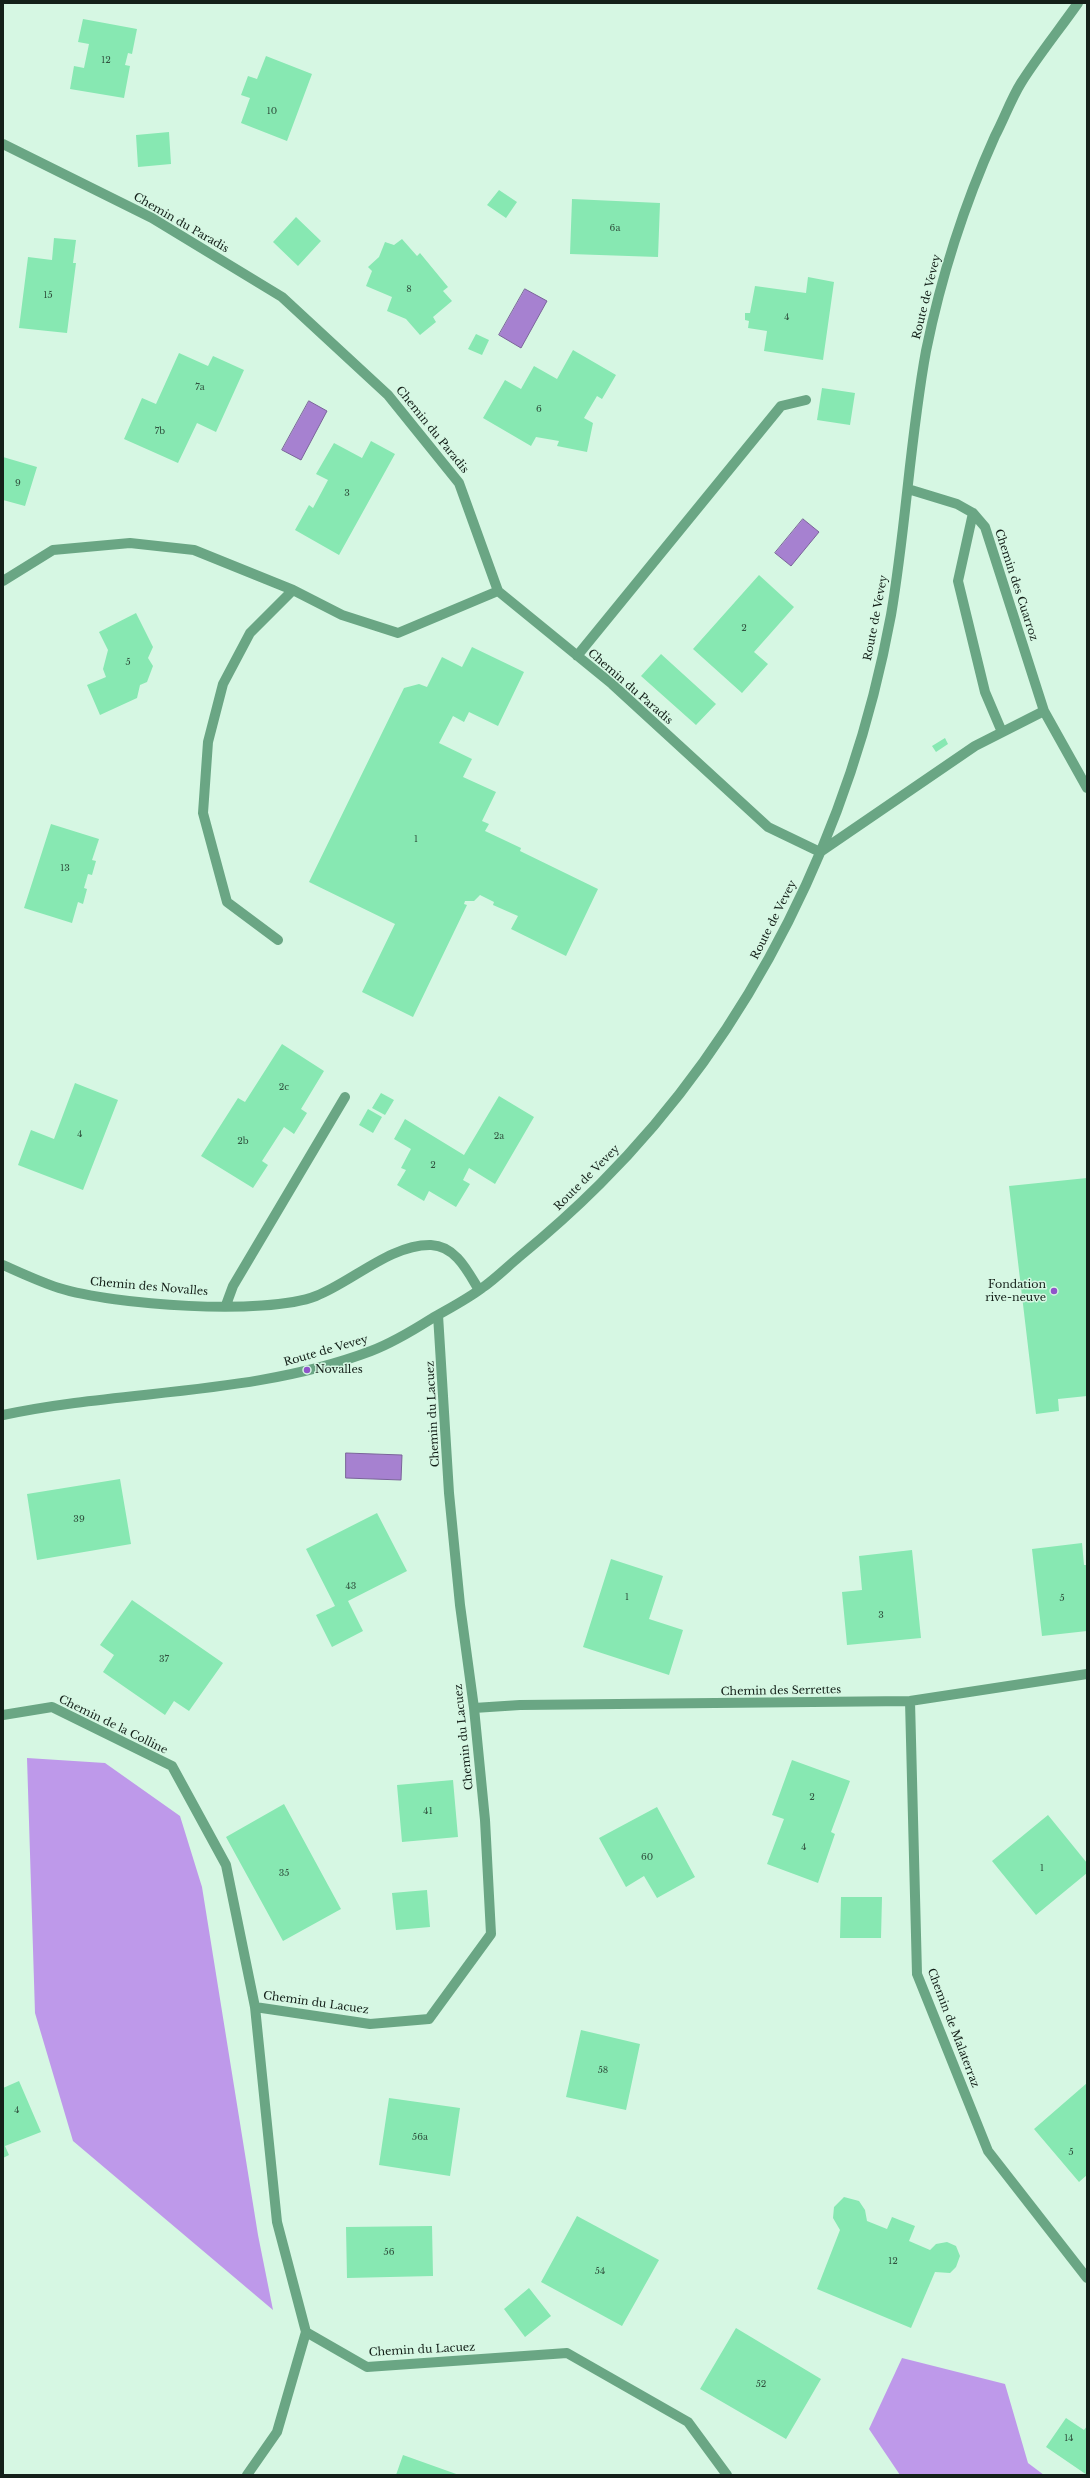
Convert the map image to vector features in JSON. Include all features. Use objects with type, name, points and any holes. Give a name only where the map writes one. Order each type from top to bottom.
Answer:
[{"type":"street","name":"Route de Vevey","points":[[3,1415],[50,1405],[235,1386],[307,1370],[373,1351],[438,1315],[479,1290],[589,1196],[618,1167],[679,1095],[734,1020],[754,986],[797,905],[820,852],[851,767],[874,690],[890,618],[926,353],[954,244],[980,169],[1019,86],[1078,3]]},
{"type":"street","name":"Chemin du Paradis","points":[[3,144],[152,218],[282,297],[388,395],[459,483],[498,591],[617,689],[768,826],[820,852]]},
{"type":"street","points":[[577,656],[781,406],[806,400]]},
{"type":"street","name":"Chemin des Cuarroz","points":[[908,488],[958,504],[973,513],[985,528],[1044,711],[1087,788]]},
{"type":"street","points":[[973,513],[958,581],[985,692],[1002,732]]},
{"type":"street","points":[[3,581],[53,550],[130,544],[194,550],[293,590],[342,615],[398,633],[498,591]]},
{"type":"street","points":[[278,940],[227,902],[204,813],[208,742],[223,684],[250,633],[293,590]]},
{"type":"street","points":[[820,852],[975,746],[1044,711]]},
{"type":"street","points":[[226,1305],[233,1286],[345,1097]]},
{"type":"street","name":"Chemin des Novalles","points":[[3,1266],[59,1288],[101,1297],[191,1306],[265,1306],[292,1304],[316,1296],[396,1254],[415,1246],[432,1245],[455,1255],[479,1290]]},
{"type":"street","name":"Chemin du Lacuez","points":[[438,1315],[450,1501],[460,1605],[474,1708],[485,1820],[491,1934],[430,2018],[370,2024],[255,2007],[277,2222],[306,2332],[367,2367],[567,2353],[688,2422],[727,2475]]},
{"type":"street","name":"Chemin des Serrettes","points":[[474,1708],[520,1705],[910,1701],[1087,1674]]},
{"type":"street","name":"Chemin de Malaterraz","points":[[910,1701],[917,1974],[988,2151],[1074,2264],[1087,2278]]},
{"type":"street","name":"Chemin de la Colline","points":[[3,1715],[52,1707],[172,1766],[226,1865],[255,2007]]},
{"type":"street","points":[[247,2475],[277,2432],[306,2332]]},
{"type":"shaded area","points":[[525,289],[547,301],[521,348],[499,335]]},
{"type":"shaded area","points":[[309,401],[327,411],[301,460],[282,450]]},
{"type":"shaded area","points":[[803,519],[819,532],[791,566],[775,553]]},
{"type":"shaded area","points":[[346,1453],[402,1455],[401,1480],[346,1478]]},
{"type":"shaded area","points":[[27,1758],[105,1763],[180,1816],[202,1887],[258,2235],[273,2310],[73,2141],[35,2013]]},
{"type":"shaded area","points":[[902,2358],[1005,2384],[1028,2463],[1044,2475],[900,2475],[869,2429]]},
{"type":"building","points":[[83,19],[137,29],[132,54],[128,53],[125,65],[130,66],[124,98],[70,89],[74,66],[84,68],[89,44],[78,42]]},
{"type":"building","points":[[266,56],[312,74],[287,141],[241,123],[250,98],[241,95],[248,76],[257,79]]},
{"type":"building","points":[[169,132],[171,164],[138,167],[136,135]]},
{"type":"building","points":[[499,190],[517,202],[506,218],[487,205]]},
{"type":"building","points":[[572,199],[660,203],[658,257],[570,254]]},
{"type":"building","points":[[296,217],[321,241],[298,266],[273,242]]},
{"type":"building","points":[[54,238],[76,240],[73,263],[76,263],[67,333],[19,328],[28,257],[52,260]]},
{"type":"building","points":[[402,239],[417,256],[420,253],[448,287],[443,291],[452,301],[433,317],[436,322],[420,335],[406,319],[387,311],[392,297],[366,286],[372,271],[368,267],[379,257],[385,242],[394,245]]},
{"type":"building","points":[[808,277],[834,282],[823,360],[764,351],[767,331],[748,328],[749,321],[745,320],[745,313],[750,313],[755,286],[806,293]]},
{"type":"building","points":[[476,334],[489,340],[482,355],[468,349]]},
{"type":"building","points":[[573,350],[616,375],[602,399],[597,396],[584,418],[593,423],[587,452],[557,446],[559,441],[536,437],[531,446],[483,418],[505,380],[521,389],[534,366],[557,379]]},
{"type":"building","points":[[179,353],[208,366],[213,356],[244,370],[216,432],[197,423],[178,463],[124,439],[142,398],[156,404]]},
{"type":"building","points":[[822,388],[855,393],[850,425],[817,420]]},
{"type":"building","points":[[371,441],[395,454],[339,555],[295,530],[309,505],[313,508],[328,480],[316,474],[334,443],[362,458]]},
{"type":"building","points":[[3,457],[37,467],[25,506],[3,500]]},
{"type":"building","points":[[759,575],[794,607],[754,652],[768,664],[742,693],[693,649]]},
{"type":"building","points":[[136,613],[153,647],[148,658],[153,666],[147,682],[140,685],[137,698],[100,715],[87,685],[106,677],[103,669],[108,650],[99,632]]},
{"type":"building","points":[[472,647],[524,672],[498,726],[469,712],[464,722],[453,716],[439,743],[472,759],[463,777],[496,792],[482,821],[489,824],[485,831],[521,848],[520,851],[598,889],[566,956],[511,929],[518,916],[493,905],[494,902],[480,895],[474,901],[465,901],[464,904],[467,905],[413,1017],[362,992],[395,924],[309,882],[404,688],[419,684],[427,687],[442,657],[462,667]]},
{"type":"building","points":[[661,654],[716,704],[696,725],[641,676]]},
{"type":"building","points":[[945,738],[948,744],[936,752],[932,746]]},
{"type":"building","points":[[51,824],[99,839],[92,860],[96,861],[92,875],[88,874],[84,888],[87,889],[83,904],[78,902],[72,923],[24,908]]},
{"type":"building","points":[[282,1044],[324,1071],[301,1109],[307,1113],[294,1134],[284,1127],[262,1161],[268,1165],[253,1188],[201,1156],[238,1098],[245,1102]]},
{"type":"building","points":[[75,1083],[118,1100],[83,1190],[18,1165],[31,1130],[54,1139]]},
{"type":"building","points":[[381,1093],[394,1100],[385,1115],[372,1108]]},
{"type":"building","points":[[499,1096],[534,1117],[495,1184],[469,1168],[463,1180],[470,1184],[456,1207],[429,1191],[424,1201],[397,1185],[406,1170],[401,1168],[411,1149],[394,1139],[405,1119],[464,1155]]},
{"type":"building","points":[[368,1109],[382,1117],[373,1133],[359,1125]]},
{"type":"building","name":"Fondation rive-neuve","points":[[1087,1178],[1087,1396],[1058,1399],[1059,1411],[1036,1414],[1009,1186]]},
{"type":"building","points":[[120,1479],[131,1544],[37,1560],[27,1494]]},
{"type":"building","points":[[377,1513],[407,1571],[348,1601],[363,1631],[332,1647],[316,1615],[335,1606],[306,1549]]},
{"type":"building","points":[[1082,1543],[1084,1565],[1087,1565],[1087,1631],[1042,1636],[1032,1549]]},
{"type":"building","points":[[912,1550],[921,1638],[847,1645],[842,1592],[862,1590],[859,1556]]},
{"type":"building","points":[[611,1559],[663,1576],[649,1619],[683,1630],[669,1675],[583,1647]]},
{"type":"building","points":[[132,1600],[223,1663],[189,1711],[174,1701],[165,1715],[103,1672],[114,1655],[100,1645]]},
{"type":"building","points":[[792,1760],[850,1781],[831,1832],[835,1834],[818,1883],[767,1864],[784,1819],[772,1815]]},
{"type":"building","points":[[453,1780],[458,1837],[402,1842],[397,1785]]},
{"type":"building","points":[[284,1804],[341,1909],[283,1941],[226,1837]]},
{"type":"building","points":[[657,1807],[695,1877],[657,1898],[644,1876],[626,1887],[599,1838]]},
{"type":"building","points":[[1048,1815],[1087,1863],[1087,1873],[1036,1915],[992,1861]]},
{"type":"building","points":[[427,1890],[430,1927],[396,1930],[392,1893]]},
{"type":"building","points":[[841,1897],[882,1897],[881,1938],[840,1938]]},
{"type":"building","points":[[581,2030],[640,2044],[626,2110],[566,2097]]},
{"type":"building","points":[[19,2081],[41,2132],[5,2146],[9,2155],[3,2158],[3,2088]]},
{"type":"building","points":[[1087,2083],[1087,2175],[1079,2182],[1034,2129]]},
{"type":"building","points":[[389,2098],[460,2108],[450,2176],[379,2165]]},
{"type":"building","points":[[844,2197],[859,2201],[865,2210],[867,2221],[887,2229],[892,2217],[915,2226],[909,2241],[930,2250],[936,2244],[947,2242],[956,2246],[960,2256],[956,2267],[950,2273],[935,2272],[911,2328],[817,2289],[840,2230],[833,2218],[834,2207]]},
{"type":"building","points":[[577,2216],[659,2260],[622,2326],[541,2282]]},
{"type":"building","points":[[432,2226],[433,2276],[347,2278],[346,2227]]},
{"type":"building","points":[[529,2288],[551,2316],[525,2337],[504,2309]]},
{"type":"building","points":[[736,2328],[821,2379],[786,2439],[700,2389]]},
{"type":"building","points":[[1066,2418],[1084,2430],[1087,2426],[1087,2475],[1046,2447]]},
{"type":"building","points":[[403,2455],[459,2475],[396,2475]]},
{"type":"place","name":"Fondation rive-neuve","points":[[1054,1291]]},
{"type":"place","name":"Novalles","points":[[307,1370]]}]
